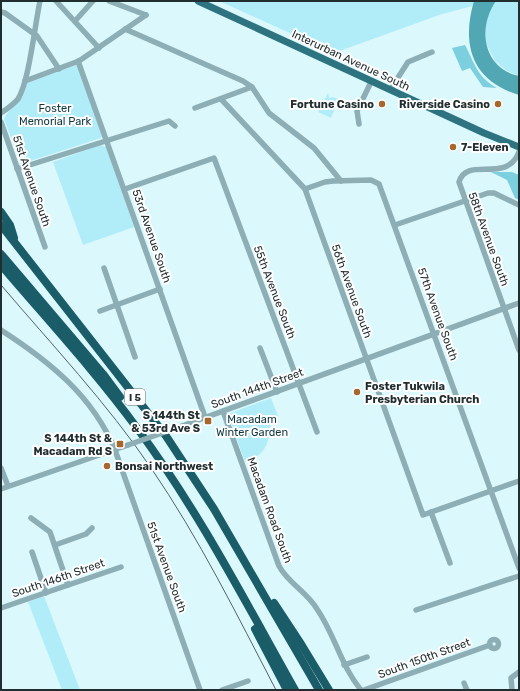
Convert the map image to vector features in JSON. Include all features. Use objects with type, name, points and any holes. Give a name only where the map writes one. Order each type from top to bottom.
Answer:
[{"type":"highway","points":[[1,212],[10,225],[16,244]]},
{"type":"highway","name":"I 5","points":[[1,225],[166,436],[203,491],[319,690]]},
{"type":"highway","name":"I 5","points":[[1,254],[104,374],[118,394],[138,429]]},
{"type":"highway","name":"I 5","points":[[1,265],[99,379],[138,429],[187,501],[296,690]]},
{"type":"highway","points":[[212,544],[230,585],[287,690]]},
{"type":"highway","points":[[243,558],[301,644],[328,690]]},
{"type":"main road","name":"Interurban Avenue South","points":[[198,1],[371,82],[484,133],[519,147]]},
{"type":"street","points":[[1,113],[9,108],[18,98],[25,81],[40,1]]},
{"type":"street","points":[[56,1],[99,48]]},
{"type":"street","points":[[75,21],[93,1]]},
{"type":"street","points":[[25,81],[78,61],[146,15],[109,1]]},
{"type":"street","points":[[1,12],[4,12],[34,32],[58,69]]},
{"type":"street","points":[[125,29],[243,81],[252,87],[268,113],[314,148],[341,181]]},
{"type":"street","points":[[390,90],[408,62],[432,52]]},
{"type":"street","name":"53rd Avenue South","points":[[78,61],[125,189],[205,417]]},
{"type":"street","points":[[359,124],[357,111],[371,82]]},
{"type":"street","points":[[195,108],[252,87]]},
{"type":"street","name":"56th Avenue South","points":[[221,99],[305,189],[422,515],[431,512]]},
{"type":"street","name":"51st Avenue South","points":[[1,122],[45,247]]},
{"type":"street","points":[[18,170],[107,140],[173,124]]},
{"type":"street","name":"58th Avenue South","points":[[519,152],[514,162],[508,167],[472,170],[464,174],[459,180],[459,186],[519,350]]},
{"type":"street","name":"55th Avenue South","points":[[125,189],[214,158],[318,432]]},
{"type":"street","name":"57th Avenue South","points":[[341,181],[371,180],[376,182],[382,189],[519,568]]},
{"type":"street","points":[[305,189],[325,182],[341,181]]},
{"type":"street","points":[[395,225],[488,193],[494,193],[519,205]]},
{"type":"street","points":[[104,268],[135,357]]},
{"type":"street","points":[[100,311],[160,289]]},
{"type":"street","name":"South 144th Street","points":[[1,489],[277,392],[519,303]]},
{"type":"street","points":[[1,330],[50,364],[83,398],[102,422],[115,450]]},
{"type":"street","points":[[260,348],[277,392]]},
{"type":"street","name":"Macadam Road South","points":[[223,411],[279,566],[284,574],[317,609],[344,665],[361,690]]},
{"type":"street","name":"51st Avenue South","points":[[115,450],[200,690]]},
{"type":"street","points":[[1,468],[8,486]]},
{"type":"street","points":[[450,563],[431,512],[519,481]]},
{"type":"street","points":[[31,518],[48,529],[55,545],[68,585]]},
{"type":"street","points":[[55,545],[86,534],[92,528]]},
{"type":"street","points":[[32,552],[46,593]]},
{"type":"street","name":"South 146th Street","points":[[1,608],[121,567]]},
{"type":"street","points":[[416,610],[519,576]]},
{"type":"street","name":"South 150th Street","points":[[364,690],[490,645]]},
{"type":"street","points":[[344,665],[367,657]]},
{"type":"street","points":[[512,690],[511,678],[519,672]]},
{"type":"street","points":[[222,690],[248,681]]},
{"type":"street","points":[[464,683],[467,690]]},
{"type":"green space","points":[[219,1],[519,1],[519,76],[507,71],[495,61],[486,43],[485,21],[473,6],[442,14],[334,53]]},
{"type":"green space","name":"Foster Memorial Park","points":[[77,65],[102,136],[101,138],[21,164],[4,119],[6,115],[23,96],[27,83]]},
{"type":"green space","points":[[328,93],[329,98],[333,97],[339,99],[331,118],[318,112]]},
{"type":"green space","name":"Foster Memorial Park","points":[[100,145],[106,147],[134,227],[83,245],[53,162]]},
{"type":"green space","name":"Macadam Winter Garden","points":[[271,398],[278,416],[271,419],[266,446],[263,451],[253,459],[245,462],[228,414]]},
{"type":"green space","points":[[44,596],[80,690],[62,690],[28,602]]},
{"type":"shaded area","points":[[474,1],[496,1],[490,12],[487,23],[485,34],[487,46],[491,56],[498,65],[507,72],[519,76],[519,95],[503,89],[490,81],[481,71],[474,59],[470,46],[469,32],[470,17]]},
{"type":"shaded area","points":[[465,45],[481,75],[490,84],[497,88],[483,87],[470,68],[462,71],[452,48]]},
{"type":"shaded area","points":[[491,172],[512,172],[519,175],[519,200],[515,198],[507,180]]},
{"type":"tram line","points":[[1,285],[98,397],[151,468],[201,549],[276,690]]},
{"type":"place","name":"Fortune Casino","points":[[382,104]]},
{"type":"place","name":"Riverside Casino","points":[[498,104]]},
{"type":"place","name":"7-Eleven","points":[[453,147]]},
{"type":"place","name":"Foster Tukwila Presbyterian Church","points":[[357,392]]},
{"type":"place","name":"S 144th St & 53rd Ave S","points":[[208,421]]},
{"type":"place","name":"S 144th St & Macadam Rd S","points":[[120,444]]},
{"type":"place","name":"Bonsai Northwest","points":[[107,466]]}]
